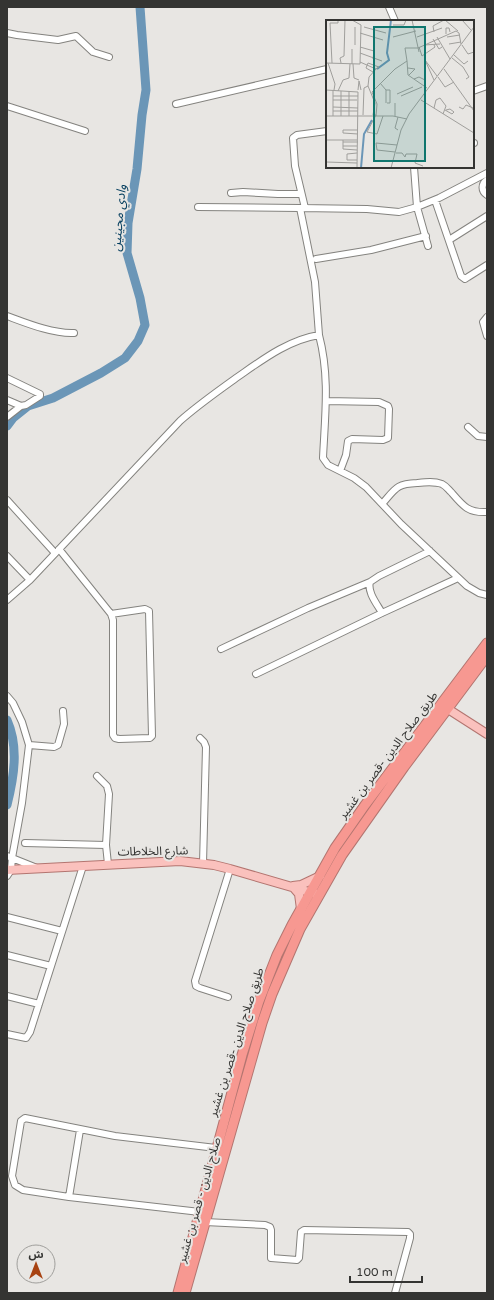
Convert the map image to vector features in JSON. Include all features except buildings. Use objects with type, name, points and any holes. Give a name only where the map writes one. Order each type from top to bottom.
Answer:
[{"type":"highway","name":"طريق صلاح الدين -قصر بن غشير","points":[[178,1293],[200,1212],[211,1185],[216,1148],[237,1069],[259,1001],[278,955],[301,909],[314,893],[320,876],[338,851],[365,805],[487,643]]},
{"type":"highway","name":"صلاح الدين - قصر بن غشير","points":[[185,1293],[205,1222],[211,1185],[252,1056],[272,994],[314,893],[338,851],[404,767],[487,656]]},
{"type":"main road","points":[[448,709],[487,734]]},
{"type":"main road","name":"شارع الخلاطات","points":[[8,872],[168,861],[230,868],[314,893]]},
{"type":"main road","points":[[292,887],[301,885],[320,876]]},
{"type":"main road","points":[[292,887],[299,894],[301,909]]},
{"type":"street","points":[[389,7],[395,20]]},
{"type":"street","points":[[7,33],[58,40],[76,36],[93,52],[109,57]]},
{"type":"street","points":[[176,104],[326,69]]},
{"type":"street","points":[[474,91],[487,86]]},
{"type":"street","points":[[7,106],[85,130]]},
{"type":"street","points":[[326,130],[297,135],[293,138],[295,166],[315,282],[320,335],[325,361],[326,401],[323,458],[328,465],[354,478],[360,483],[401,524],[472,590],[487,595]]},
{"type":"street","points":[[414,168],[417,207],[428,246]]},
{"type":"street","points":[[487,173],[484,180],[483,190],[487,195]]},
{"type":"street","points":[[198,207],[367,209],[399,212],[417,207],[484,180]]},
{"type":"street","points":[[231,193],[301,194]]},
{"type":"street","points":[[285,194],[286,208]]},
{"type":"street","points":[[435,200],[461,276],[468,278],[487,265]]},
{"type":"street","points":[[449,240],[487,216]]},
{"type":"street","points":[[316,259],[371,250],[426,236]]},
{"type":"street","points":[[7,316],[58,333],[74,333]]},
{"type":"street","points":[[487,318],[483,322],[487,336]]},
{"type":"street","points":[[7,600],[30,580],[175,426],[196,407],[259,362],[289,344],[307,337],[320,335]]},
{"type":"street","points":[[7,378],[40,394],[40,396],[26,405],[21,406],[7,417]]},
{"type":"street","points":[[7,400],[21,406]]},
{"type":"street","points":[[326,401],[379,402],[388,406],[389,409],[388,438],[383,440],[352,439],[348,441],[346,455],[340,471]]},
{"type":"street","points":[[468,427],[478,436],[487,437]]},
{"type":"street","points":[[382,504],[398,486],[433,482],[442,484],[468,510],[473,512],[487,512]]},
{"type":"street","points":[[7,500],[57,551],[111,614],[114,622],[113,736],[119,739],[150,738],[152,736],[149,611],[146,609],[111,614]]},
{"type":"street","points":[[220,649],[308,608],[370,582],[430,551]]},
{"type":"street","points":[[7,556],[30,580]]},
{"type":"street","points":[[256,674],[458,578]]},
{"type":"street","points":[[370,582],[369,585],[373,597],[382,613]]},
{"type":"street","points":[[7,696],[13,703],[22,722],[29,745],[22,803],[8,872]]},
{"type":"street","points":[[29,745],[58,746],[64,724],[63,711]]},
{"type":"street","points":[[200,738],[206,747],[203,864]]},
{"type":"street","points":[[97,776],[107,786],[106,845],[108,864]]},
{"type":"street","points":[[25,843],[106,845]]},
{"type":"street","points":[[10,857],[41,869]]},
{"type":"street","points":[[7,1034],[22,1038],[28,1036],[83,866]]},
{"type":"street","points":[[228,998],[196,986],[195,981],[230,868]]},
{"type":"street","points":[[7,917],[62,931]]},
{"type":"street","points":[[7,955],[51,966]]},
{"type":"street","points":[[7,996],[39,1004]]},
{"type":"street","points":[[200,1212],[22,1190],[13,1181],[12,1176],[21,1121],[25,1118],[115,1136],[216,1148]]},
{"type":"street","points":[[69,1196],[80,1130]]},
{"type":"street","points":[[205,1222],[265,1225],[270,1227],[271,1258],[297,1260],[299,1258],[301,1232],[304,1230],[408,1232],[410,1234],[410,1238],[394,1293]]},
{"type":"waterway","name":"وادي مجينين","points":[[7,426],[13,418],[28,406],[53,398],[101,373],[125,358],[138,341],[145,325],[140,298],[127,253],[128,223],[137,169],[146,90],[140,7]]},
{"type":"waterway","name":"وادي مجينين","points":[[7,720],[11,730],[14,751],[12,784],[7,805]]}]
